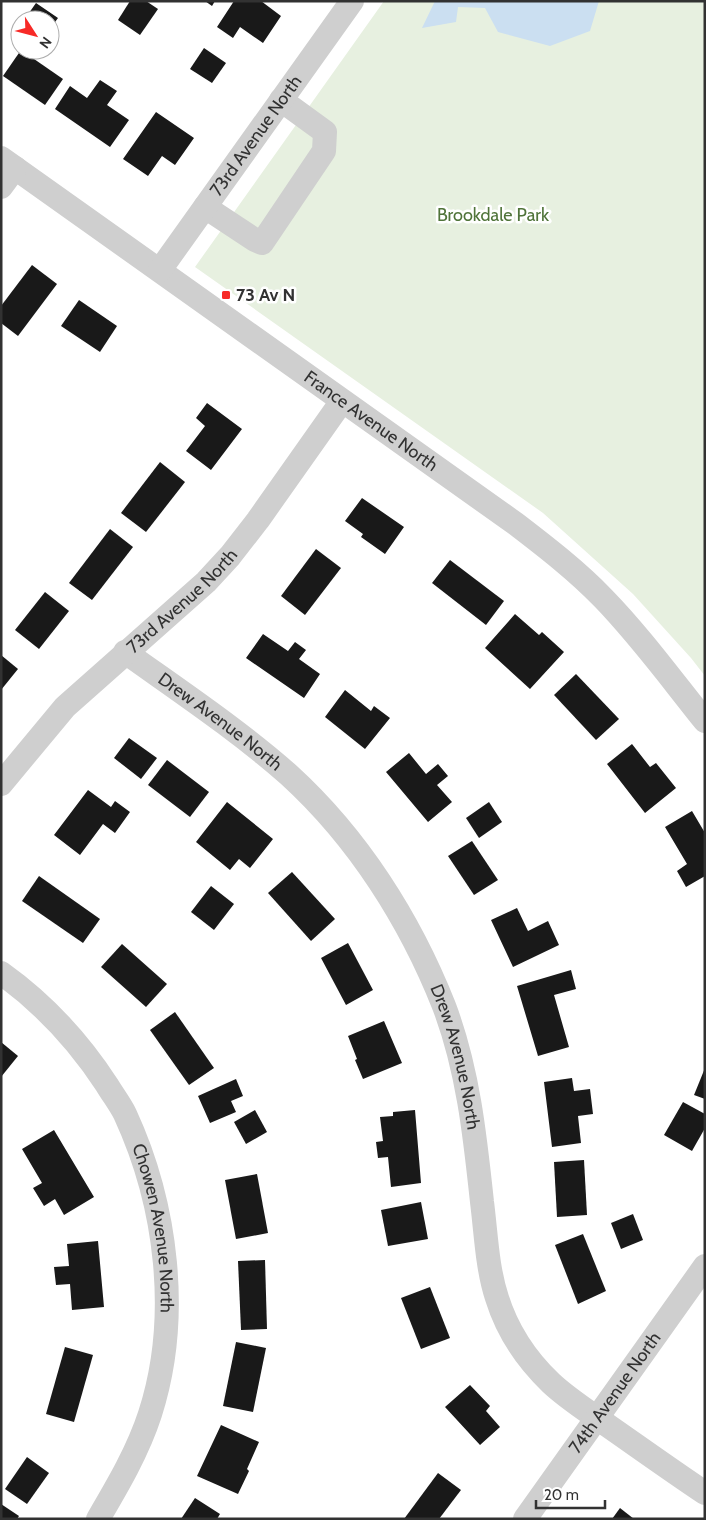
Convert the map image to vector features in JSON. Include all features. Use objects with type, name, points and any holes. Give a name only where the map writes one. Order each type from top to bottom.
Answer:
[{"type":"street","name":"73rd Avenue North","points":[[160,270],[352,1]]},
{"type":"street","points":[[205,207],[262,243],[324,151],[325,132],[281,100]]},
{"type":"street","points":[[1,187],[8,163]]},
{"type":"street","name":"France Avenue North","points":[[8,163],[516,524],[603,598],[635,634],[705,721]]},
{"type":"street","name":"73rd Avenue North","points":[[1,784],[65,707],[206,582],[230,556],[342,401]]},
{"type":"street","name":"Drew Avenue North","points":[[125,652],[236,732],[290,776],[339,827],[381,883],[417,945],[445,1008],[465,1076],[476,1145],[488,1258],[496,1297],[512,1334],[552,1385],[596,1418],[705,1493]]},
{"type":"street","name":"Chowen Avenue North","points":[[1,973],[51,1014],[91,1060],[124,1113],[147,1170],[162,1229],[167,1291],[164,1352],[150,1414],[127,1470],[98,1519]]},
{"type":"street","name":"74th Avenue North","points":[[525,1519],[596,1418],[701,1278]]},
{"type":"green space","name":"Brookdale Park","points":[[384,1],[705,1],[705,676],[633,594],[543,513],[195,267]]},
{"type":"water","points":[[435,1],[599,1],[590,31],[550,46],[498,32],[485,8],[458,7],[456,22],[422,28]]},
{"type":"building","points":[[130,1],[146,1],[158,9],[140,35],[118,20]]},
{"type":"building","points":[[205,1],[215,1],[212,6]]},
{"type":"building","points":[[234,1],[261,1],[281,16],[263,43],[240,27],[233,38],[217,27]]},
{"type":"building","points":[[36,3],[46,10],[31,10]]},
{"type":"building","points":[[204,48],[226,63],[212,83],[190,69]]},
{"type":"building","points":[[14,60],[35,60],[63,79],[45,105],[3,76]]},
{"type":"building","points":[[100,80],[117,91],[107,105],[129,120],[110,147],[55,109],[70,86],[87,98]]},
{"type":"building","points":[[156,112],[194,138],[175,165],[162,156],[148,176],[123,159]]},
{"type":"building","points":[[32,265],[57,284],[18,336],[1,323],[1,306]]},
{"type":"building","points":[[79,300],[117,326],[100,352],[61,326]]},
{"type":"building","points":[[207,403],[242,429],[211,470],[186,451],[205,426],[196,418]]},
{"type":"building","points":[[160,462],[185,482],[146,532],[121,513]]},
{"type":"building","points":[[362,498],[404,527],[385,554],[361,537],[363,534],[345,521]]},
{"type":"building","points":[[110,529],[133,547],[92,600],[69,583]]},
{"type":"building","points":[[316,549],[341,568],[305,615],[281,596]]},
{"type":"building","points":[[450,560],[504,601],[486,625],[432,583]]},
{"type":"building","points":[[45,592],[69,611],[39,649],[15,630]]},
{"type":"building","points":[[515,614],[539,635],[542,632],[564,652],[530,689],[485,648]]},
{"type":"building","points":[[263,634],[288,651],[295,642],[306,650],[299,659],[320,674],[304,698],[246,658]]},
{"type":"building","points":[[1,655],[18,669],[1,690]]},
{"type":"building","points":[[576,674],[619,719],[596,740],[554,695]]},
{"type":"building","points":[[345,690],[371,711],[374,706],[390,718],[365,749],[325,717]]},
{"type":"building","points":[[129,738],[157,758],[141,779],[114,758]]},
{"type":"building","points":[[632,744],[650,767],[656,763],[676,788],[645,813],[607,764]]},
{"type":"building","points":[[409,753],[426,774],[438,764],[448,776],[437,785],[452,802],[428,822],[386,772]]},
{"type":"building","points":[[167,760],[209,792],[190,817],[148,785]]},
{"type":"building","points":[[88,790],[111,807],[115,801],[130,812],[115,833],[103,824],[80,855],[54,835]]},
{"type":"building","points":[[227,802],[273,839],[250,868],[239,859],[230,870],[196,842]]},
{"type":"building","points":[[489,802],[502,822],[479,838],[466,818]]},
{"type":"building","points":[[692,811],[705,833],[705,876],[686,887],[677,871],[687,864],[665,827]]},
{"type":"building","points":[[472,841],[498,880],[474,895],[448,856]]},
{"type":"building","points":[[292,872],[335,919],[311,941],[268,893]]},
{"type":"building","points":[[39,876],[100,919],[83,943],[22,901]]},
{"type":"building","points":[[211,886],[234,904],[214,930],[191,912]]},
{"type":"building","points":[[517,908],[528,931],[548,921],[559,945],[513,967],[491,920]]},
{"type":"building","points":[[348,943],[373,990],[346,1005],[321,958]]},
{"type":"building","points":[[122,944],[167,984],[146,1007],[101,967]]},
{"type":"building","points":[[571,970],[576,989],[554,995],[569,1047],[538,1056],[517,986]]},
{"type":"building","points":[[175,1012],[214,1068],[189,1085],[150,1030]]},
{"type":"building","points":[[384,1021],[402,1063],[363,1079],[348,1036]]},
{"type":"building","points":[[1,1042],[18,1056],[1,1077]]},
{"type":"building","points":[[705,1068],[705,1099],[694,1095]]},
{"type":"building","points":[[572,1078],[574,1091],[590,1089],[593,1114],[578,1116],[581,1143],[552,1147],[544,1082]]},
{"type":"building","points":[[236,1079],[243,1096],[231,1101],[236,1112],[210,1123],[198,1096]]},
{"type":"building","points":[[683,1102],[705,1114],[705,1128],[692,1151],[664,1135]]},
{"type":"building","points":[[255,1110],[267,1132],[246,1144],[234,1122]]},
{"type":"building","points":[[415,1110],[421,1183],[391,1187],[388,1157],[378,1158],[376,1142],[383,1141],[380,1117],[393,1116],[393,1112]]},
{"type":"building","points":[[54,1130],[94,1197],[64,1215],[55,1199],[44,1206],[33,1188],[42,1183],[22,1149]]},
{"type":"building","points":[[584,1160],[587,1215],[557,1217],[554,1162]]},
{"type":"building","points":[[257,1174],[268,1233],[236,1239],[225,1180]]},
{"type":"building","points":[[421,1202],[428,1239],[388,1246],[381,1210]]},
{"type":"building","points":[[633,1214],[643,1240],[621,1249],[611,1223]]},
{"type":"building","points":[[583,1234],[606,1291],[578,1304],[555,1245]]},
{"type":"building","points":[[98,1241],[104,1307],[72,1310],[70,1284],[56,1285],[54,1267],[69,1266],[67,1244]]},
{"type":"building","points":[[265,1260],[267,1329],[241,1330],[238,1261]]},
{"type":"building","points":[[430,1287],[450,1338],[421,1349],[401,1298]]},
{"type":"building","points":[[236,1342],[266,1348],[253,1412],[223,1406]]},
{"type":"building","points":[[65,1347],[93,1355],[74,1422],[46,1414]]},
{"type":"building","points":[[470,1385],[490,1406],[486,1411],[500,1427],[480,1445],[445,1407]]},
{"type":"building","points":[[221,1425],[259,1442],[247,1469],[249,1471],[238,1494],[197,1476]]},
{"type":"building","points":[[27,1457],[49,1473],[27,1504],[5,1489]]},
{"type":"building","points":[[438,1473],[461,1490],[439,1519],[404,1519]]},
{"type":"building","points":[[195,1498],[220,1514],[217,1519],[181,1519]]},
{"type":"building","points":[[1,1504],[19,1516],[17,1519],[1,1519]]},
{"type":"building","points":[[620,1508],[634,1519],[612,1519]]},
{"type":"place","name":"73 Av N","points":[[226,295]]}]
